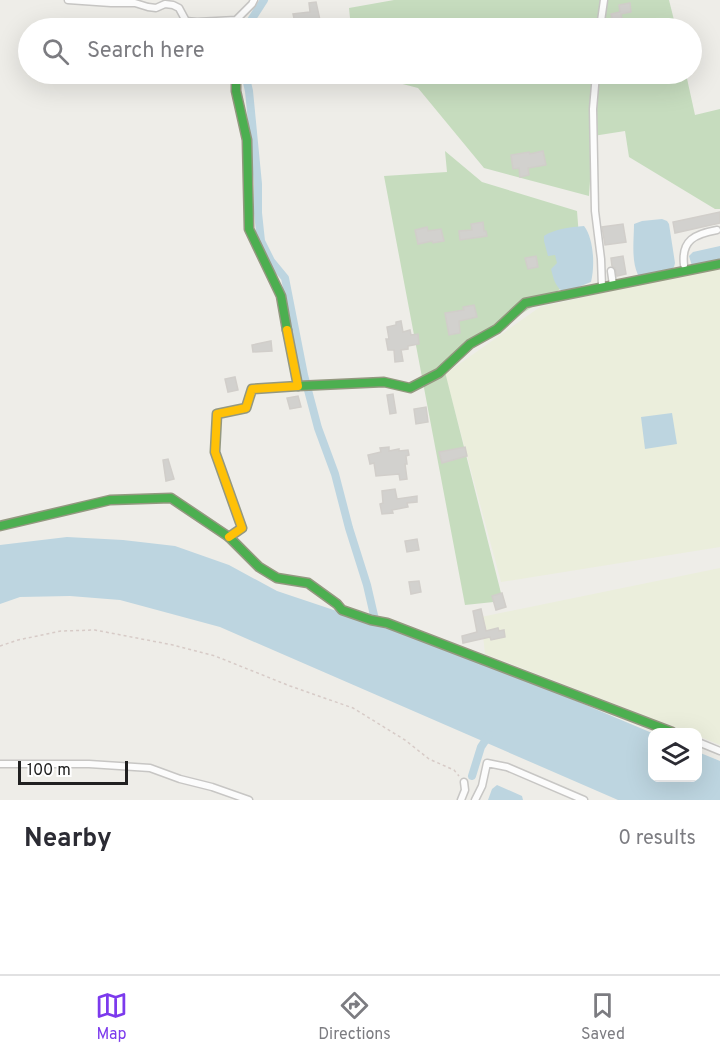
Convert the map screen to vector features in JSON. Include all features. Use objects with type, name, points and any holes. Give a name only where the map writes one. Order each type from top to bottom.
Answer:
[{"type":"street","points":[[68,0],[135,3],[156,8],[165,4],[173,5],[179,9],[184,18]]},
{"type":"street","points":[[238,18],[254,0]]},
{"type":"street","points":[[601,18],[604,0]]},
{"type":"street","points":[[236,84],[247,140],[249,229],[281,296],[300,386]]},
{"type":"street","points":[[595,84],[593,109],[594,211],[601,259],[602,287]]},
{"type":"street","points":[[684,265],[682,252],[688,242],[703,233],[717,230]]},
{"type":"street","points":[[229,537],[242,528],[215,452],[217,414],[246,408],[252,389],[384,382],[410,388],[439,373],[470,344],[497,329],[525,303],[720,264]]},
{"type":"street","points":[[611,271],[613,285]]},
{"type":"street","points":[[0,526],[110,500],[171,498],[229,537],[259,567],[277,578],[308,584],[336,603],[342,610],[423,636],[662,728]]},
{"type":"street","points":[[702,744],[720,751]]},
{"type":"street","points":[[475,800],[482,786],[487,763],[507,767],[584,800]]},
{"type":"street","points":[[0,764],[89,764],[150,768],[249,800]]},
{"type":"street","points":[[461,800],[465,790],[464,782]]},
{"type":"path","points":[[0,646],[61,631],[95,630],[173,645],[215,656],[353,708],[405,740],[429,759],[454,770],[464,782]]},
{"type":"green space","points":[[394,0],[669,0],[674,18],[350,18],[349,8]]},
{"type":"green space","points":[[403,84],[688,84],[695,115],[720,109],[720,209],[715,209],[629,157],[625,131],[593,136],[589,196],[484,168],[418,88]]},
{"type":"green space","points":[[445,151],[482,182],[577,211],[582,275],[443,364],[503,601],[465,605],[384,176],[447,172]]},
{"type":"green space","points":[[720,267],[720,547],[501,582],[445,374],[540,307]]},
{"type":"green space","points":[[720,568],[720,745],[702,738],[702,728],[678,728],[485,654],[481,617]]},
{"type":"water","points":[[662,219],[669,224],[674,267],[657,275],[638,275],[634,256],[634,224]]},
{"type":"water","points":[[584,226],[590,238],[593,253],[591,282],[562,291],[556,284],[551,269],[557,263],[555,255],[548,256],[544,236],[558,230]]},
{"type":"water","points":[[720,246],[720,261],[692,266],[689,256],[693,252]]},
{"type":"water","points":[[672,413],[677,444],[645,449],[641,417]]},
{"type":"water","points":[[67,537],[123,540],[175,546],[229,565],[277,591],[468,655],[648,731],[648,782],[702,782],[702,754],[720,761],[720,800],[618,800],[220,627],[120,600],[70,596],[20,597],[0,604],[0,545]]},
{"type":"water","points":[[497,785],[522,796],[523,800],[488,800],[492,789]]},
{"type":"building","points":[[316,2],[320,18],[294,18],[293,14],[310,12],[309,3]]},
{"type":"building","points":[[630,3],[631,12],[621,14],[622,18],[612,18],[611,14],[620,12],[619,5]]},
{"type":"building","points":[[543,151],[546,165],[528,168],[529,175],[520,177],[519,168],[513,169],[511,155]]},
{"type":"building","points":[[720,212],[720,223],[675,233],[673,222]]},
{"type":"building","points":[[483,222],[487,236],[460,240],[459,231],[472,230],[471,224]]},
{"type":"building","points":[[623,224],[626,242],[605,245],[602,227]]},
{"type":"building","points":[[427,227],[428,231],[441,229],[444,241],[418,244],[415,230]]},
{"type":"building","points":[[536,256],[538,267],[528,269],[525,258]]},
{"type":"building","points":[[623,256],[626,274],[617,276],[611,258]]},
{"type":"building","points":[[474,305],[477,317],[459,321],[460,333],[449,335],[445,313],[464,310],[463,307]]},
{"type":"building","points":[[401,321],[403,332],[410,330],[411,335],[418,334],[419,344],[401,350],[403,361],[395,362],[394,350],[388,350],[387,327]]},
{"type":"building","points":[[271,341],[272,351],[253,352],[252,345]]},
{"type":"building","points":[[235,377],[238,390],[228,392],[225,379]]},
{"type":"building","points":[[393,394],[396,413],[390,414],[387,395]]},
{"type":"building","points":[[298,396],[301,407],[290,409],[287,398]]},
{"type":"building","points":[[426,407],[428,422],[416,424],[414,409]]},
{"type":"building","points":[[389,447],[389,451],[408,450],[409,455],[406,456],[407,464],[405,464],[407,479],[400,480],[399,474],[376,476],[374,463],[370,464],[368,455],[381,452],[380,448]]},
{"type":"building","points":[[465,447],[467,456],[442,463],[439,452]]},
{"type":"building","points":[[168,459],[174,479],[166,481],[163,460]]},
{"type":"building","points":[[395,489],[397,499],[417,496],[417,502],[407,503],[408,507],[392,510],[393,513],[382,514],[380,504],[383,503],[382,491]]},
{"type":"building","points":[[417,539],[419,550],[407,552],[405,541]]},
{"type":"building","points":[[419,581],[421,592],[411,594],[409,582]]},
{"type":"building","points":[[502,593],[506,607],[496,610],[492,596]]},
{"type":"building","points":[[481,609],[486,631],[498,628],[499,631],[504,630],[505,637],[491,640],[490,637],[463,643],[462,636],[477,632],[473,611]]},
{"type":"waterway","points":[[252,18],[264,0]]},
{"type":"waterway","points":[[247,84],[258,184],[261,241],[271,261],[285,278],[304,375],[318,428],[335,474],[376,624]]},
{"type":"waterway","points":[[472,776],[481,747],[489,735]]},
{"type":"traffic: fast","points":[[236,84],[247,140],[249,229],[281,296],[287,330]]},
{"type":"traffic: fast","points":[[298,386],[384,382],[410,388],[439,373],[470,344],[497,329],[525,303],[720,264]]},
{"type":"traffic: fast","points":[[0,526],[110,500],[171,498],[229,537],[259,567],[277,578],[308,583],[342,610],[387,623],[662,728]]},
{"type":"traffic: slow","points":[[229,537],[242,528],[215,452],[217,414],[246,408],[252,389],[298,386],[287,330]]}]
